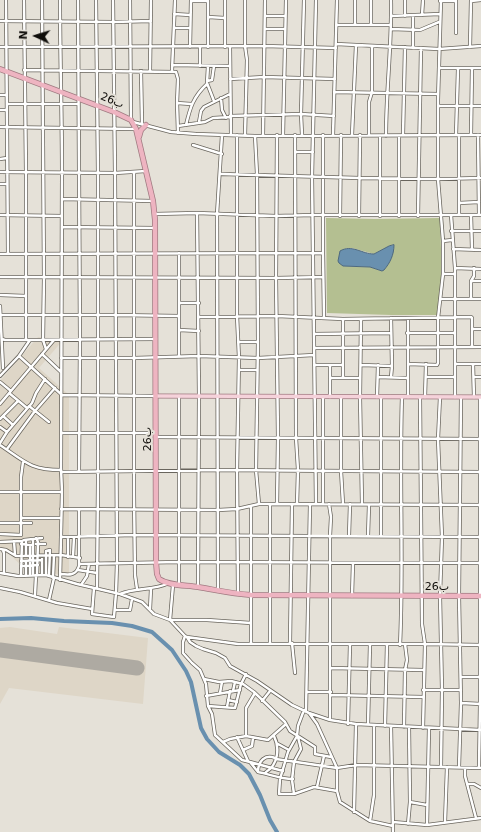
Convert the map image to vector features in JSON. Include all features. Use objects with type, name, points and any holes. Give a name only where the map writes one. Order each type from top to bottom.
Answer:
[{"type":"highway","name":"26ب","points":[[0,69],[114,112],[131,121],[139,138],[153,201],[156,228],[156,562],[159,579],[174,584],[238,595],[480,596]]},
{"type":"highway","points":[[139,138],[144,124]]},
{"type":"main road","points":[[156,396],[257,396],[314,398],[480,397]]},
{"type":"street","points":[[6,0],[8,254]]},
{"type":"street","points":[[24,0],[26,339]]},
{"type":"street","points":[[42,0],[44,216],[43,340],[46,349]]},
{"type":"street","points":[[60,0],[62,172],[62,492],[60,580]]},
{"type":"street","points":[[78,0],[80,471]]},
{"type":"street","points":[[96,0],[98,173],[98,509],[97,573],[92,614],[113,618],[115,610],[117,563],[116,200],[113,0]]},
{"type":"street","points":[[130,0],[131,121],[178,133],[222,135],[479,135],[480,215],[257,216],[197,213],[155,214]]},
{"type":"street","points":[[150,71],[151,0]]},
{"type":"street","points":[[172,71],[174,0]]},
{"type":"street","points":[[190,47],[191,0],[208,1],[208,47]]},
{"type":"street","points":[[225,0],[225,47]]},
{"type":"street","points":[[245,0],[245,135]]},
{"type":"street","points":[[263,135],[265,0]]},
{"type":"street","points":[[283,135],[286,0]]},
{"type":"street","points":[[302,135],[301,114],[304,0]]},
{"type":"street","points":[[316,0],[312,177],[316,504]]},
{"type":"street","points":[[333,135],[337,0]]},
{"type":"street","points":[[355,0],[355,25]]},
{"type":"street","points":[[371,0],[371,25]]},
{"type":"street","points":[[386,136],[391,0]]},
{"type":"street","points":[[405,0],[405,16]]},
{"type":"street","points":[[422,15],[423,0]]},
{"type":"street","points":[[470,47],[471,0],[481,0]]},
{"type":"street","points":[[408,364],[438,364],[438,318],[443,274],[438,179],[440,1],[456,1],[456,33]]},
{"type":"street","points":[[174,14],[190,15]]},
{"type":"street","points":[[391,16],[440,14]]},
{"type":"street","points":[[265,16],[286,16]]},
{"type":"street","points":[[413,16],[413,48]]},
{"type":"street","points":[[208,17],[225,18]]},
{"type":"street","points":[[0,22],[151,21]]},
{"type":"street","points":[[336,24],[371,25],[420,30],[440,22]]},
{"type":"street","points":[[174,28],[190,28]]},
{"type":"street","points":[[265,29],[285,29]]},
{"type":"street","points":[[336,44],[439,49],[481,46]]},
{"type":"street","points":[[352,135],[356,45]]},
{"type":"street","points":[[0,47],[285,46],[336,48]]},
{"type":"street","points":[[369,136],[369,102],[372,92],[372,46]]},
{"type":"street","points":[[200,47],[200,66]]},
{"type":"street","points":[[230,47],[231,135]]},
{"type":"street","points":[[403,135],[405,48]]},
{"type":"street","points":[[418,216],[421,48]]},
{"type":"street","points":[[173,65],[230,66]]},
{"type":"street","points":[[208,66],[207,83],[214,101]]},
{"type":"street","points":[[186,125],[191,104],[201,89],[212,80],[214,66]]},
{"type":"street","points":[[439,68],[481,68]]},
{"type":"street","points":[[458,68],[456,106],[459,215]]},
{"type":"street","points":[[471,135],[472,68]]},
{"type":"street","points":[[24,70],[172,71],[177,73],[178,133]]},
{"type":"street","points":[[142,71],[144,124]]},
{"type":"street","points":[[207,72],[213,73]]},
{"type":"street","points":[[230,79],[264,77],[335,79]]},
{"type":"street","points":[[334,92],[438,94]]},
{"type":"street","points":[[199,122],[202,109],[207,104],[230,94]]},
{"type":"street","points":[[0,95],[7,95]]},
{"type":"street","points":[[221,98],[222,110],[226,118]]},
{"type":"street","points":[[177,103],[191,104]]},
{"type":"street","points":[[7,104],[78,104]]},
{"type":"street","points":[[438,106],[481,106]]},
{"type":"street","points":[[0,110],[7,110]]},
{"type":"street","points":[[178,126],[205,122],[213,118],[226,118],[230,116],[283,114],[334,116]]},
{"type":"street","points":[[0,127],[136,129]]},
{"type":"street","points":[[218,592],[219,396],[217,214],[221,174],[222,135]]},
{"type":"street","points":[[237,135],[236,214],[239,358],[237,470],[238,595]]},
{"type":"street","points":[[277,135],[277,504]]},
{"type":"street","points":[[295,135],[297,504]]},
{"type":"street","points":[[323,135],[324,317]]},
{"type":"street","points":[[340,135],[340,216]]},
{"type":"street","points":[[256,136],[258,316],[256,470],[259,504]]},
{"type":"street","points":[[359,216],[360,136]]},
{"type":"street","points":[[380,136],[380,216]]},
{"type":"street","points":[[399,136],[399,216]]},
{"type":"street","points":[[193,145],[222,154]]},
{"type":"street","points":[[295,152],[313,152]]},
{"type":"street","points":[[0,159],[8,158]]},
{"type":"street","points":[[0,172],[115,173],[146,171]]},
{"type":"street","points":[[134,172],[134,562],[135,583],[137,589]]},
{"type":"street","points":[[221,174],[399,179],[480,178]]},
{"type":"street","points":[[0,184],[8,184]]},
{"type":"street","points":[[62,199],[153,201]]},
{"type":"street","points":[[459,203],[479,202]]},
{"type":"street","points":[[197,213],[199,316],[198,587]]},
{"type":"street","points":[[0,215],[62,216]]},
{"type":"street","points":[[451,215],[455,274],[455,397]]},
{"type":"street","points":[[471,215],[472,249]]},
{"type":"street","points":[[62,227],[156,228]]},
{"type":"street","points":[[451,231],[481,231]]},
{"type":"street","points":[[442,241],[452,240]]},
{"type":"street","points":[[453,249],[481,250]]},
{"type":"street","points":[[0,254],[323,252]]},
{"type":"street","points":[[179,254],[179,356]]},
{"type":"street","points":[[454,268],[481,269]]},
{"type":"street","points":[[471,299],[471,281],[474,276],[474,268]]},
{"type":"street","points":[[443,274],[455,274]]},
{"type":"street","points":[[0,277],[323,277]]},
{"type":"street","points":[[471,281],[481,280]]},
{"type":"street","points":[[0,295],[26,296]]},
{"type":"street","points":[[441,299],[481,299]]},
{"type":"street","points":[[179,303],[198,303]]},
{"type":"street","points":[[0,306],[2,368],[8,368]]},
{"type":"street","points":[[1,315],[178,316]]},
{"type":"street","points":[[199,316],[313,316],[343,319],[472,317],[472,347]]},
{"type":"street","points":[[391,318],[391,377]]},
{"type":"street","points":[[408,318],[408,397]]},
{"type":"street","points":[[343,319],[343,378]]},
{"type":"street","points":[[361,319],[360,398],[362,504]]},
{"type":"street","points":[[472,329],[481,329]]},
{"type":"street","points":[[179,330],[199,331]]},
{"type":"street","points":[[314,334],[391,333]]},
{"type":"street","points":[[407,333],[455,333]]},
{"type":"street","points":[[1,337],[5,340],[156,339]]},
{"type":"street","points":[[0,376],[19,356],[30,340]]},
{"type":"street","points":[[0,404],[54,340]]},
{"type":"street","points":[[238,342],[258,342]]},
{"type":"street","points":[[314,348],[481,347]]},
{"type":"street","points":[[42,354],[61,372]]},
{"type":"street","points":[[61,358],[134,358],[179,356],[278,358],[314,355]]},
{"type":"street","points":[[19,356],[62,395],[156,396]]},
{"type":"street","points":[[425,397],[426,364]]},
{"type":"street","points":[[455,364],[481,364]]},
{"type":"street","points":[[473,364],[474,397]]},
{"type":"street","points":[[314,365],[343,365]]},
{"type":"street","points":[[330,365],[330,398]]},
{"type":"street","points":[[361,365],[392,366]]},
{"type":"street","points":[[377,397],[378,365]]},
{"type":"street","points":[[239,370],[257,370]]},
{"type":"street","points":[[378,377],[408,378]]},
{"type":"street","points":[[426,377],[455,377]]},
{"type":"street","points":[[474,377],[481,377]]},
{"type":"street","points":[[330,378],[360,378]]},
{"type":"street","points":[[45,379],[28,407],[7,432],[0,444],[23,462],[45,470],[116,472],[198,470],[480,472]]},
{"type":"street","points":[[0,382],[18,401],[35,411],[49,422]]},
{"type":"street","points":[[7,449],[35,411],[55,388]]},
{"type":"street","points":[[179,396],[179,562],[174,584],[170,620],[190,642],[196,646],[225,658],[230,666],[246,674],[292,705],[330,720],[348,724],[480,730]]},
{"type":"street","points":[[381,397],[381,536]]},
{"type":"street","points":[[400,645],[402,562],[400,438],[402,397]]},
{"type":"street","points":[[420,397],[422,624],[425,644],[423,670],[423,728]]},
{"type":"street","points":[[440,397],[438,439],[442,538],[440,596],[442,690],[441,767]]},
{"type":"street","points":[[459,768],[461,703],[459,596],[460,397]]},
{"type":"street","points":[[258,772],[259,764],[269,756],[276,759],[337,768],[356,765],[480,768],[480,397]]},
{"type":"street","points":[[323,398],[323,504]]},
{"type":"street","points":[[341,398],[341,471],[343,504]]},
{"type":"street","points":[[0,420],[18,401]]},
{"type":"street","points":[[3,416],[13,425]]},
{"type":"street","points":[[0,427],[7,432]]},
{"type":"street","points":[[62,433],[238,438],[480,439]]},
{"type":"street","points":[[0,534],[21,536],[23,462]]},
{"type":"street","points":[[0,492],[62,492]]},
{"type":"street","points":[[61,509],[218,510],[237,509],[259,504],[480,504]]},
{"type":"street","points":[[270,504],[270,644]]},
{"type":"street","points":[[292,504],[289,596],[291,643],[295,673]]},
{"type":"street","points":[[310,504],[310,562],[306,692],[307,711],[326,743],[337,768],[337,791],[340,802],[370,822],[393,830],[391,726]]},
{"type":"street","points":[[329,504],[331,517],[330,720]]},
{"type":"street","points":[[349,536],[350,504]]},
{"type":"street","points":[[368,536],[369,504]]},
{"type":"street","points":[[250,507],[251,644]]},
{"type":"street","points":[[60,574],[73,574],[78,570],[80,564],[79,510]]},
{"type":"street","points":[[21,518],[61,518]]},
{"type":"street","points":[[0,523],[30,523]]},
{"type":"street","points":[[61,537],[134,535],[401,536],[442,538],[480,537]]},
{"type":"street","points":[[68,537],[68,557]]},
{"type":"street","points":[[73,557],[74,537]]},
{"type":"street","points":[[22,576],[22,543],[26,540],[42,538]]},
{"type":"street","points":[[33,575],[38,565],[38,550],[35,539]]},
{"type":"street","points":[[26,540],[26,556]]},
{"type":"street","points":[[0,542],[14,541],[30,545],[45,544]]},
{"type":"street","points":[[14,541],[15,556]]},
{"type":"street","points":[[74,542],[80,542]]},
{"type":"street","points":[[32,550],[36,544]]},
{"type":"street","points":[[30,545],[32,550],[35,596]]},
{"type":"street","points":[[68,547],[74,547]]},
{"type":"street","points":[[14,548],[21,548]]},
{"type":"street","points":[[1,549],[8,551],[15,556],[61,555],[80,558]]},
{"type":"street","points":[[1,549],[4,553],[2,573],[11,576],[42,575],[120,594],[142,602],[154,614],[170,620],[251,623]]},
{"type":"street","points":[[26,550],[38,550]]},
{"type":"street","points":[[47,576],[48,560],[46,550],[50,550],[48,560]]},
{"type":"street","points":[[42,555],[42,575]]},
{"type":"street","points":[[48,600],[53,578],[54,555]]},
{"type":"street","points":[[21,561],[42,560]]},
{"type":"street","points":[[48,560],[54,560]]},
{"type":"street","points":[[26,561],[26,566],[33,575]]},
{"type":"street","points":[[80,564],[134,562],[480,563]]},
{"type":"street","points":[[352,596],[353,563]]},
{"type":"street","points":[[81,585],[86,578],[89,564]]},
{"type":"street","points":[[22,566],[38,565]]},
{"type":"street","points":[[42,566],[60,566]]},
{"type":"street","points":[[78,570],[97,573]]},
{"type":"street","points":[[120,594],[137,589],[151,589],[174,584]]},
{"type":"street","points":[[0,588],[92,609]]},
{"type":"street","points":[[150,609],[151,589]]},
{"type":"street","points":[[115,610],[130,610],[132,599]]},
{"type":"street","points":[[186,637],[230,643],[251,644],[480,645]]},
{"type":"street","points":[[186,637],[183,642],[183,653],[200,670],[206,684],[206,696],[208,706],[212,714],[215,735],[242,760],[283,771]]},
{"type":"street","points":[[348,724],[350,644]]},
{"type":"street","points":[[368,725],[370,644]]},
{"type":"street","points":[[385,726],[387,644]]},
{"type":"street","points":[[404,644],[407,660],[405,670],[404,727]]},
{"type":"street","points":[[331,668],[423,670]]},
{"type":"street","points":[[208,706],[236,708],[241,684],[246,674]]},
{"type":"street","points":[[461,677],[480,677]]},
{"type":"street","points":[[204,679],[241,684],[255,693],[286,724],[288,729],[315,747],[315,754],[331,757]]},
{"type":"street","points":[[220,693],[222,682]]},
{"type":"street","points":[[227,707],[235,682]]},
{"type":"street","points":[[206,696],[240,690]]},
{"type":"street","points":[[262,701],[270,690]]},
{"type":"street","points":[[423,690],[461,690]]},
{"type":"street","points":[[306,692],[331,693],[349,696],[423,697]]},
{"type":"street","points":[[246,736],[246,708],[255,693]]},
{"type":"street","points":[[228,700],[237,702]]},
{"type":"street","points":[[461,703],[481,704]]},
{"type":"street","points":[[294,794],[292,779],[294,762],[301,749],[297,736],[298,726],[307,711]]},
{"type":"street","points":[[224,742],[246,736],[266,741],[274,736],[286,724]]},
{"type":"street","points":[[354,812],[356,724]]},
{"type":"street","points":[[370,822],[374,795],[374,725]]},
{"type":"street","points":[[408,824],[410,802],[409,727]]},
{"type":"street","points":[[427,825],[429,728]]},
{"type":"street","points":[[266,772],[271,768],[276,759],[278,744],[274,736]]},
{"type":"street","points":[[297,736],[285,760],[280,778],[279,794],[294,794],[312,787],[337,791]]},
{"type":"street","points":[[238,737],[249,762],[258,772],[266,772],[280,778],[292,779]]},
{"type":"street","points":[[243,750],[252,746],[254,738]]},
{"type":"street","points":[[278,744],[289,750]]},
{"type":"street","points":[[317,787],[324,756]]},
{"type":"street","points":[[446,822],[447,767]]},
{"type":"street","points":[[465,768],[465,776],[476,818]]},
{"type":"street","points":[[468,784],[476,785],[481,788]]},
{"type":"street","points":[[410,802],[427,805]]},
{"type":"street","points":[[393,822],[427,825],[481,818]]},
{"type":"shaded area","points":[[38,337],[64,339],[39,368],[69,395],[69,575],[28,572],[6,551],[0,551],[0,381]]},
{"type":"shaded area","points":[[10,627],[57,634],[59,627],[148,638],[143,704],[9,688],[0,704],[0,628]]},
{"type":"green space","points":[[326,218],[440,218],[442,279],[438,315],[327,313]],"holes":[[[394,245],[382,271],[370,267],[343,266],[344,249],[352,248],[374,254]]]},
{"type":"water","points":[[394,245],[391,259],[382,271],[370,267],[343,266],[338,261],[340,251],[344,249],[353,249],[374,254]]},
{"type":"waterway","points":[[0,619],[31,618],[112,623],[132,626],[152,632],[172,650],[186,671],[191,682],[201,728],[207,739],[219,752],[240,765],[249,774],[277,832]]},
{"type":"runway","points":[[0,650],[137,668]]}]
